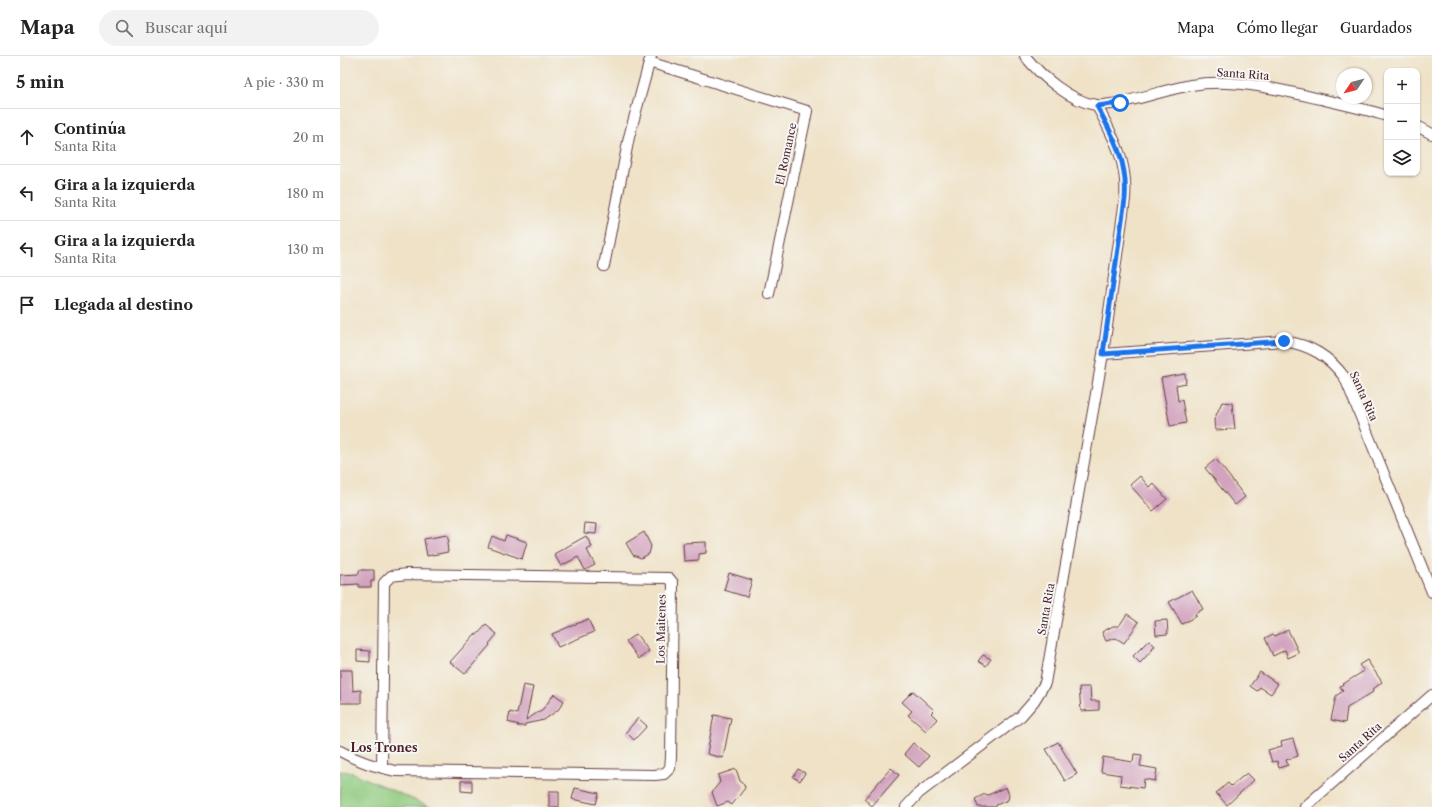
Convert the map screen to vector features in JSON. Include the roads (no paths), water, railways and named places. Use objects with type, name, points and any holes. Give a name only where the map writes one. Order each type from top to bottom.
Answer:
[{"type":"street","points":[[1025,56],[1052,83],[1074,96],[1097,106]]},
{"type":"street","name":"El Romance","points":[[604,266],[629,137],[650,59],[807,111],[769,294]]},
{"type":"street","name":"Santa Rita","points":[[906,807],[919,793],[1021,716],[1034,701],[1045,683],[1103,354],[1125,199],[1126,180],[1124,165],[1119,149],[1097,106],[1120,103],[1191,85],[1242,84],[1291,92],[1370,110],[1384,115]]},
{"type":"street","points":[[1420,128],[1432,134]]},
{"type":"street","name":"Santa Rita","points":[[1103,354],[1284,341],[1303,345],[1320,353],[1334,364],[1345,378],[1432,592]]},
{"type":"street","name":"Los Maitenes","points":[[340,751],[356,760],[382,768],[396,771],[664,774],[670,768],[671,762],[673,583],[669,578],[407,574],[391,576],[384,583],[382,768]]},
{"type":"street","name":"Santa Rita","points":[[1305,807],[1432,695]]},
{"type":"district","name":"Los Trones","points":[[384,748]]}]
